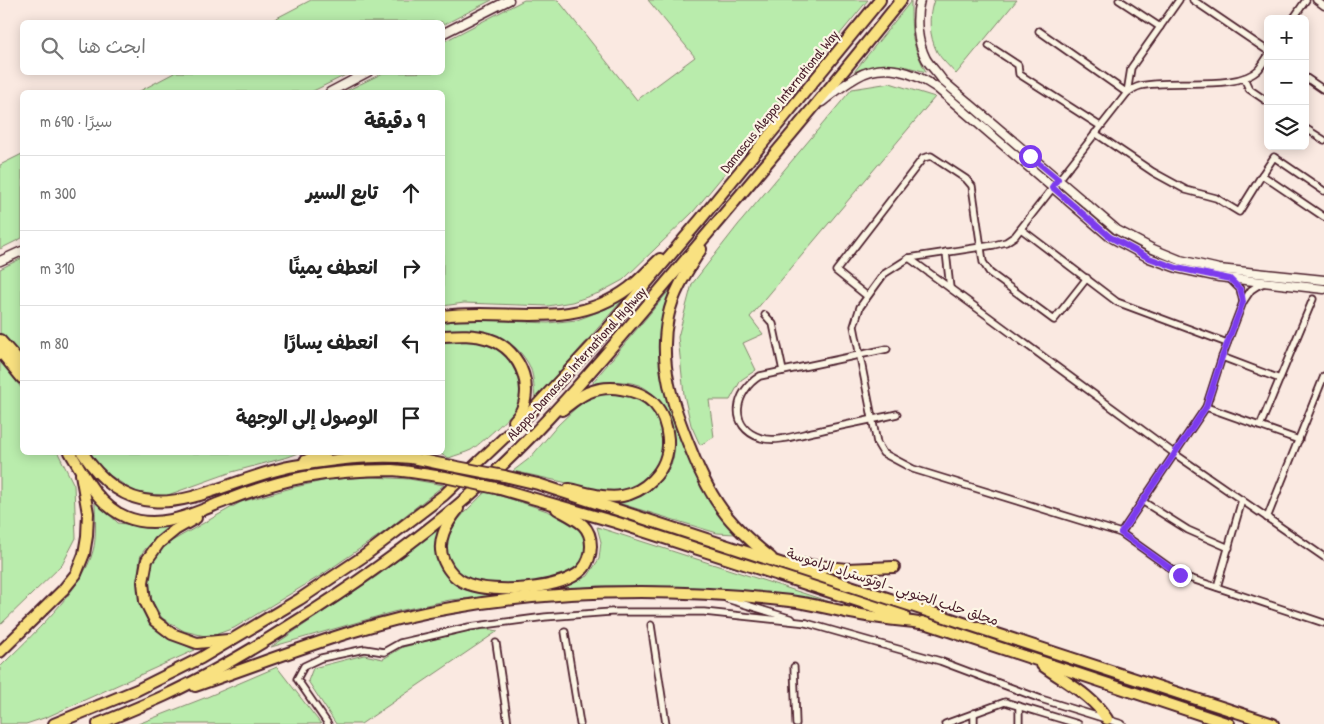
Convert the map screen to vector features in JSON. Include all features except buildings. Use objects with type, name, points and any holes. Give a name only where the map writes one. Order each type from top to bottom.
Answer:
[{"type":"highway","name":"Damascus Aleppo International Way","points":[[700,220],[880,0]]},
{"type":"highway","name":"Aleppo-Damascus International Highway","points":[[98,724],[163,696],[226,664],[342,593],[471,494],[534,433],[624,333],[816,106],[901,0]]},
{"type":"highway","points":[[445,316],[464,313],[548,316],[574,312],[603,303],[629,288],[700,220]]},
{"type":"highway","name":"Aleppo-Damascus International Highway","points":[[54,724],[137,690],[233,639],[300,599],[364,556],[444,495],[528,415],[598,339],[700,220]]},
{"type":"highway","points":[[714,226],[684,276],[675,295],[668,315],[664,354],[670,394],[680,426],[707,485],[722,510],[737,528],[777,562],[846,569],[894,567]]},
{"type":"highway","points":[[445,336],[468,334],[491,339],[508,351],[520,367],[526,382],[526,399],[520,416],[482,457]]},
{"type":"highway","points":[[0,340],[20,363]]},
{"type":"highway","points":[[0,351],[20,376]]},
{"type":"highway","points":[[534,433],[578,397],[595,390],[616,388],[641,394],[656,405],[664,418],[668,442],[666,459],[656,477],[631,494],[612,496],[538,484]]},
{"type":"highway","points":[[72,455],[80,471],[94,490],[110,508],[127,518],[148,522],[173,520],[191,515],[224,501]]},
{"type":"highway","points":[[84,455],[91,467],[110,484],[127,495],[146,501],[169,502],[194,498],[253,477],[292,466],[318,455]]},
{"type":"highway","points":[[430,455],[452,466]]},
{"type":"highway","name":"محلق حلب الجنوبي - اوتوستراد الراموسة","points":[[292,466],[374,458],[411,458],[538,484],[1273,724]]},
{"type":"highway","name":"محلق حلب الجنوبي - اوتوستراد الراموسة","points":[[224,501],[260,489],[304,478],[349,471],[394,470],[445,477],[500,489],[624,525],[1229,724]]},
{"type":"highway","points":[[0,652],[63,590],[76,574],[84,554],[88,536],[88,513],[80,471]]},
{"type":"highway","points":[[471,494],[447,524],[442,540],[442,558],[451,574],[458,580],[478,587],[499,590],[527,588],[567,579],[582,570],[589,558],[591,541],[584,526],[555,508],[531,497]]},
{"type":"highway","points":[[224,501],[175,530],[159,543],[147,560],[143,582],[146,601],[156,621],[172,634],[197,643],[233,639]]},
{"type":"highway","points":[[163,696],[371,626],[451,608],[533,598],[599,593],[652,592],[713,595],[792,601],[863,616],[928,624]]},
{"type":"highway","points":[[1034,659],[1084,694],[1099,707],[1107,719]]},
{"type":"street","points":[[445,32],[509,0]]},
{"type":"street","points":[[920,0],[918,8],[918,34],[926,58],[943,81],[1117,230],[1153,249],[1180,260],[1219,269],[1324,280]]},
{"type":"street","points":[[1120,0],[1160,26]]},
{"type":"street","points":[[1126,93],[1131,68],[1179,0]]},
{"type":"street","points":[[1193,0],[1264,48]]},
{"type":"street","points":[[1296,15],[1306,0]]},
{"type":"street","points":[[1316,0],[1324,6]]},
{"type":"street","points":[[1039,32],[1126,93]]},
{"type":"street","points":[[989,46],[1018,65],[1019,74],[1100,126]]},
{"type":"street","points":[[1265,60],[1258,70],[1244,78],[1225,82],[1155,83],[1138,86],[1126,93],[1015,236],[1006,242],[909,258],[884,274],[860,307],[854,326],[877,443],[883,453],[906,466],[1121,533],[1180,575],[1324,623]]},
{"type":"street","points":[[816,106],[858,76],[877,69],[898,69],[918,76],[932,84],[1110,237],[1149,258],[1177,268],[1230,279],[1324,289]]},
{"type":"street","points":[[334,90],[362,75]]},
{"type":"street","points":[[932,84],[939,75]]},
{"type":"street","points":[[1244,78],[1249,89],[1264,99]]},
{"type":"street","points":[[1309,80],[1324,90]]},
{"type":"street","points":[[1309,131],[1324,140]]},
{"type":"street","points":[[1094,133],[1153,172],[1186,190],[1216,198],[1239,212],[1274,157],[1324,190]]},
{"type":"street","points":[[867,296],[836,271],[923,158],[931,156],[966,179],[972,186],[983,262],[990,273],[1054,320],[1087,278]]},
{"type":"street","points":[[1262,175],[1324,217]]},
{"type":"street","points":[[1021,229],[1117,302],[1227,343]]},
{"type":"street","points":[[0,261],[20,251]]},
{"type":"street","points":[[946,252],[950,288]]},
{"type":"street","points":[[909,258],[1175,454],[1324,557]]},
{"type":"street","points":[[1230,279],[1240,289],[1243,302]]},
{"type":"street","points":[[1121,533],[1206,407],[1222,357],[1243,302],[1251,290],[1266,283]]},
{"type":"street","points":[[1260,426],[1313,299]]},
{"type":"street","points":[[765,316],[773,324],[783,371]]},
{"type":"street","points":[[887,349],[760,376],[750,382],[741,393],[738,414],[742,424],[750,433],[768,440],[897,414]]},
{"type":"street","points":[[1222,357],[1280,379]]},
{"type":"street","points":[[1268,518],[1324,376]]},
{"type":"street","points":[[1206,407],[1299,440]]},
{"type":"street","points":[[1217,587],[1242,500]]},
{"type":"street","points":[[1142,501],[1188,530],[1229,548]]},
{"type":"street","points":[[713,595],[940,662],[1041,699],[1122,724]]},
{"type":"street","points":[[328,724],[297,679],[304,666],[321,658],[365,649],[384,652],[400,643],[469,627],[545,617],[611,612],[704,612],[808,623]]},
{"type":"street","points":[[651,625],[666,724]]},
{"type":"street","points":[[565,632],[580,724]]},
{"type":"street","points":[[496,644],[508,724]]},
{"type":"street","points":[[794,666],[796,724]]},
{"type":"street","points":[[945,724],[1005,702],[1078,724]]},
{"type":"street","points":[[1019,706],[1019,724]]},
{"type":"street","points":[[974,713],[974,724]]},
{"type":"green space","points":[[311,0],[492,0],[445,24],[445,20],[273,20]]},
{"type":"green space","points":[[524,0],[558,0],[637,100],[695,57],[648,0],[868,0],[693,212],[623,280],[599,293],[572,302],[548,306],[464,303],[445,306],[445,90],[348,90],[379,75],[445,75],[445,41]]},
{"type":"green space","points":[[934,0],[1017,0],[956,74],[939,55],[934,46],[930,19]]},
{"type":"green space","points":[[911,1],[913,38],[917,53],[926,72],[907,67],[882,65],[854,72]]},
{"type":"green space","points":[[170,75],[346,75],[315,90],[142,90]]},
{"type":"green space","points":[[890,83],[935,97],[750,317],[763,334],[743,343],[756,370],[741,380],[730,400],[709,400],[714,437],[700,445],[691,425],[684,395],[678,337],[692,284],[738,225],[852,89]]},
{"type":"green space","points":[[20,155],[20,239],[0,249],[0,165]]},
{"type":"green space","points":[[1062,191],[1114,232],[1180,262],[1324,283],[1324,286],[1219,275],[1179,265],[1150,255],[1113,235]]},
{"type":"green space","points":[[20,259],[20,353],[0,334],[0,269]]},
{"type":"green space","points":[[677,281],[660,332],[659,350],[665,392],[679,437],[697,477],[712,503],[735,534],[717,533],[615,502],[642,496],[658,483],[666,474],[673,459],[674,439],[665,410],[653,394],[645,388],[626,382],[592,383]]},
{"type":"green space","points":[[626,296],[535,400],[530,367],[520,352],[511,344],[490,334],[445,331],[445,320],[465,319],[548,323],[577,320],[606,309]]},
{"type":"green space","points":[[467,339],[484,342],[497,349],[504,355],[515,372],[519,381],[520,391],[516,409],[481,443],[471,450],[449,458],[442,455],[445,455],[445,342]]},
{"type":"green space","points":[[0,359],[20,386],[20,455],[59,455],[74,485],[76,538],[62,565],[0,625]]},
{"type":"green space","points":[[612,392],[643,401],[657,412],[661,420],[663,444],[661,453],[654,470],[641,483],[623,491],[607,492],[513,471],[530,458],[558,425],[583,401],[591,396]]},
{"type":"green space","points":[[91,455],[294,455],[232,472],[165,496],[135,492],[102,470]]},
{"type":"green space","points":[[372,477],[409,479],[444,485],[387,530],[320,576],[234,628],[209,637],[184,631],[162,618],[152,601],[148,581],[151,563],[163,546],[241,502],[332,479]]},
{"type":"green space","points":[[488,492],[553,513],[577,525],[585,534],[586,547],[583,560],[576,568],[562,575],[542,581],[518,584],[494,583],[472,579],[455,570],[446,556],[448,537],[454,525],[484,493]]},
{"type":"green space","points":[[95,501],[118,523],[150,527],[173,526],[151,543],[141,555],[138,590],[140,603],[145,614],[160,631],[195,650],[47,717],[26,724],[0,724],[0,667],[54,612],[79,581],[93,551],[96,526]]},
{"type":"green space","points":[[597,527],[843,606],[793,596],[654,586],[599,586],[450,600],[393,612],[271,647],[377,576],[440,528],[437,545],[450,577],[472,591],[498,594],[529,592],[569,585],[588,576],[599,559],[601,542]]},
{"type":"green space","points":[[479,628],[498,631],[361,724],[336,724],[308,681],[313,668],[364,655],[383,659],[403,647]]},
{"type":"green space","points":[[277,667],[321,724],[138,724],[207,697]]},
{"type":"route","points":[[1030,156],[1058,179],[1052,187],[1110,237],[1149,258],[1177,268],[1230,279],[1240,289],[1243,302],[1222,357],[1206,407],[1121,533],[1180,575]]}]
